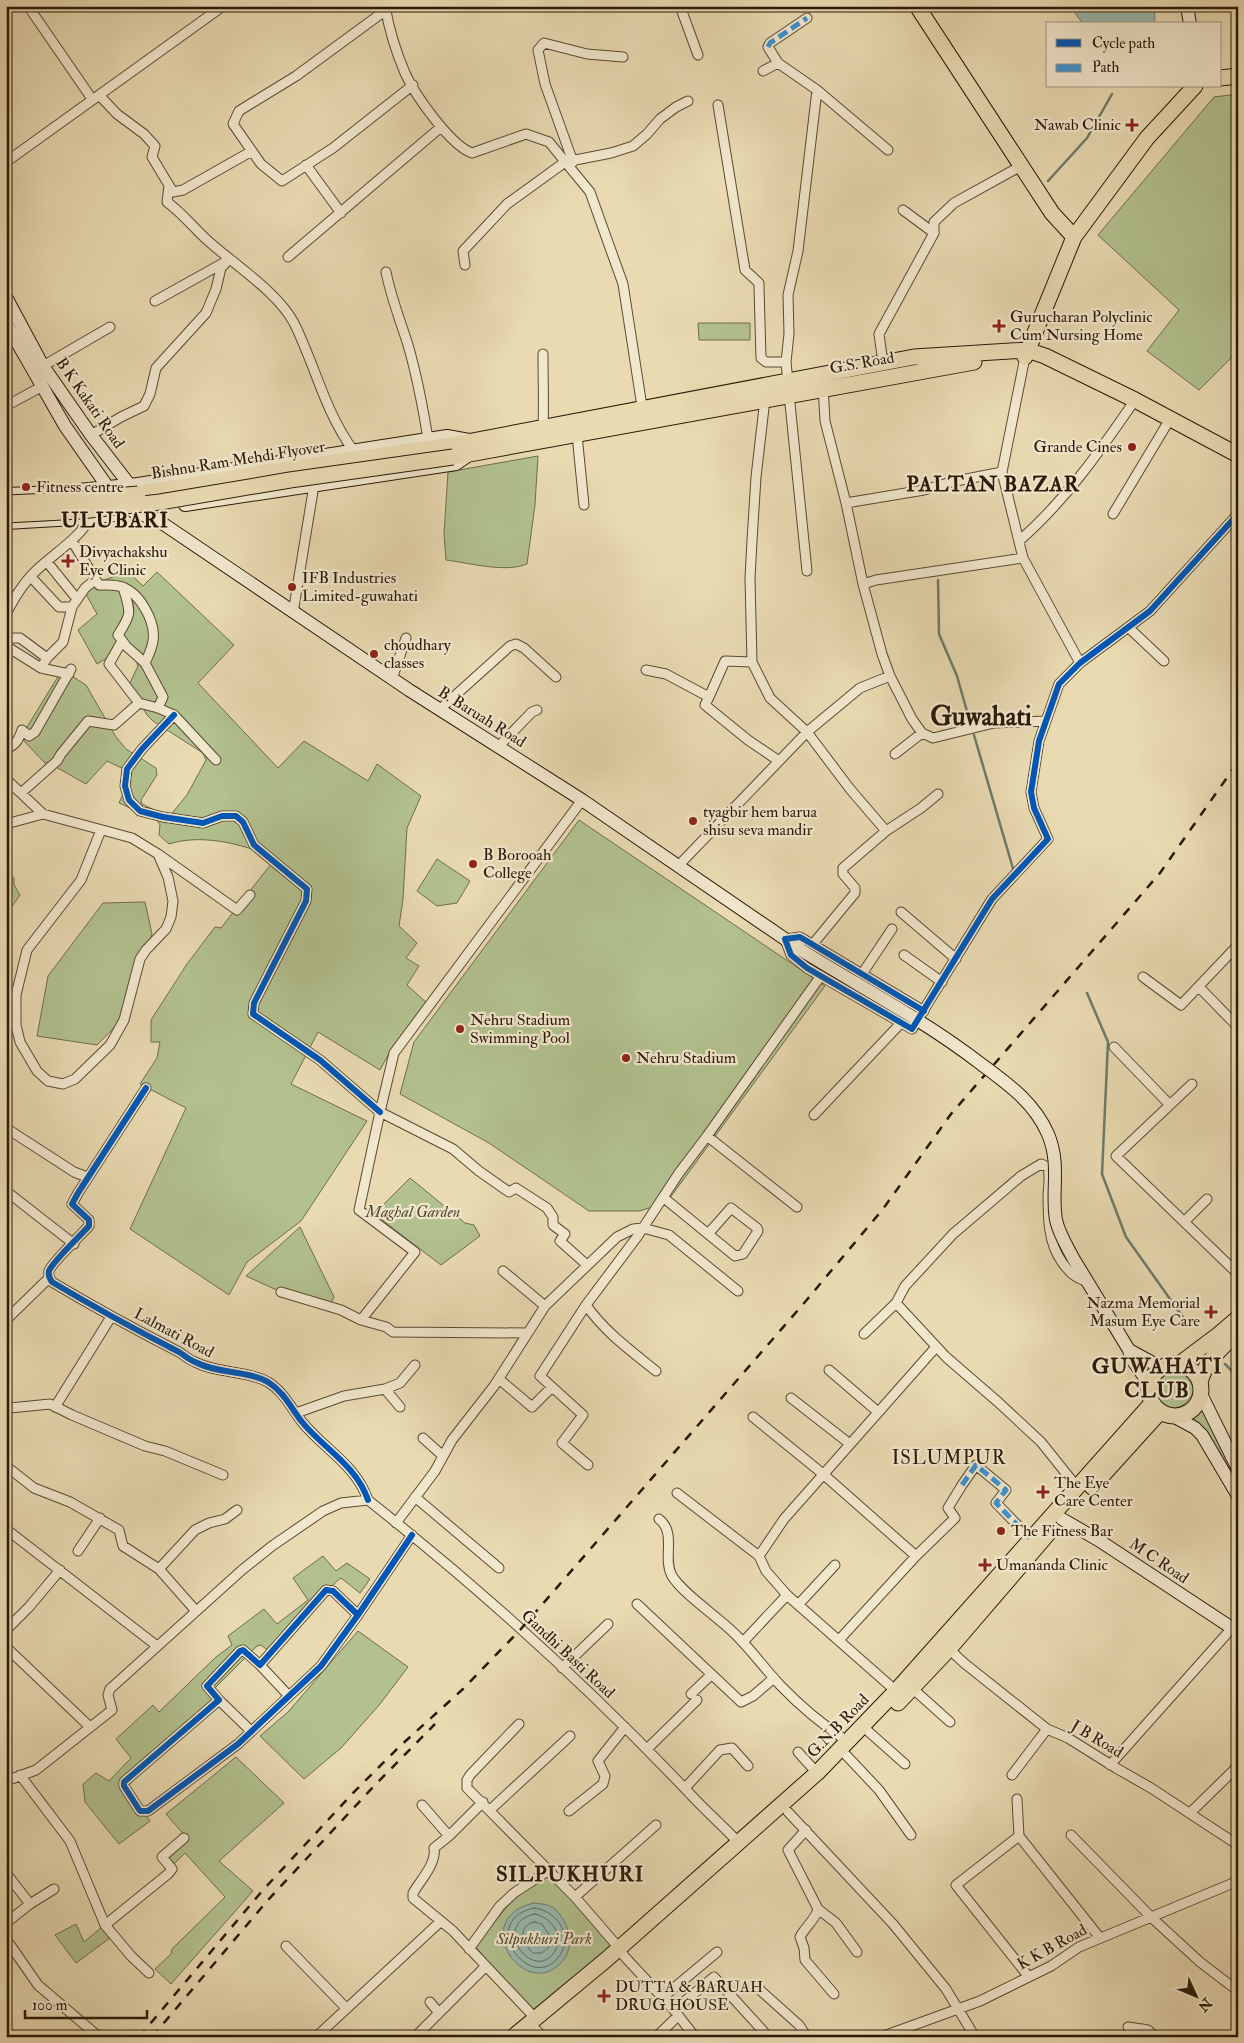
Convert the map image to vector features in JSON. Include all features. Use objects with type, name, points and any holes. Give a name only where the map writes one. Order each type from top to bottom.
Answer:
[{"type":"main road","points":[[917,6],[1052,214],[1074,237]]},
{"type":"main road","points":[[1187,6],[1190,22]]},
{"type":"main road","points":[[1222,78],[1238,76]]},
{"type":"main road","points":[[1026,353],[1074,237],[1147,138],[1193,88]]},
{"type":"main road","name":"B K Kakati Road","points":[[6,297],[43,366],[91,435],[155,514]]},
{"type":"main road","points":[[6,323],[65,426],[116,498],[134,512]]},
{"type":"main road","name":"G.S. Road","points":[[473,447],[577,435],[643,417],[789,388],[1026,353]]},
{"type":"main road","name":"G.S. Road","points":[[822,382],[883,363],[914,357],[1026,353],[1045,356],[1135,400],[1238,455]]},
{"type":"main road","name":"G.S. Road","points":[[473,447],[543,428],[643,417],[766,399],[789,388]]},
{"type":"main road","points":[[134,512],[91,518],[9,520],[8,497],[129,484],[447,436],[473,447],[456,464],[314,485],[155,514]]},
{"type":"main road","name":"Bishnu Ram Mehdi Flyover","points":[[9,520],[160,502],[473,447]]},
{"type":"main road","name":"Bishnu Ram Mehdi Flyover","points":[[8,497],[72,500],[143,493],[259,473],[452,451]]},
{"type":"main road","name":"B. Baruah Road","points":[[134,512],[155,514],[293,613],[439,710],[582,800],[785,939],[807,947],[944,1035],[1025,1098],[1037,1113],[1052,1146],[1056,1165],[1056,1221],[1061,1235],[1086,1281]]},
{"type":"main road","points":[[1086,1281],[1129,1350],[1131,1358],[1150,1385]]},
{"type":"main road","points":[[1238,1318],[1178,1365],[1162,1368],[1156,1373],[1150,1385],[1149,1395],[1162,1410],[1195,1428],[1202,1435],[1238,1496]]},
{"type":"main road","points":[[1162,1410],[1180,1416],[1193,1409],[1200,1389],[1203,1370],[1211,1359],[1238,1332]]},
{"type":"main road","points":[[1129,1350],[1162,1368]]},
{"type":"main road","points":[[1178,1365],[1191,1370],[1238,1469]]},
{"type":"main road","name":"G.N.B Road","points":[[622,1952],[788,1812],[1030,1538],[1078,1488],[1162,1410]]},
{"type":"main road","name":"G.N.B Road","points":[[513,2037],[535,2031],[610,1970],[622,1952],[738,1842],[846,1748],[869,1732],[949,1649],[1062,1519],[1162,1410]]},
{"type":"main road","name":"M C Road","points":[[1062,1519],[1100,1541],[1235,1630]]},
{"type":"street","points":[[28,6],[96,97],[144,134],[155,146],[152,157],[173,192],[183,190],[252,151]]},
{"type":"street","points":[[6,162],[223,6]]},
{"type":"street","points":[[680,6],[698,55]]},
{"type":"street","points":[[413,85],[332,148],[282,181],[261,164],[233,124],[239,111],[296,76],[385,8],[392,37],[406,74],[441,127],[464,150],[472,153],[526,134],[549,142],[569,162],[590,192],[623,284],[643,417]]},
{"type":"street","points":[[807,18],[768,46],[778,63],[817,90],[888,150]]},
{"type":"street","points":[[569,162],[545,84],[538,50],[544,44],[587,54],[623,56]]},
{"type":"street","points":[[762,71],[778,63]]},
{"type":"street","points":[[807,571],[786,362],[790,334],[788,295],[798,251],[817,90]]},
{"type":"street","points":[[465,264],[463,251],[507,204],[569,162],[633,146],[660,119],[688,101]]},
{"type":"street","points":[[718,105],[745,270],[758,283],[759,287],[762,358],[766,362],[786,362]]},
{"type":"street","points":[[288,258],[441,127]]},
{"type":"street","points":[[306,165],[340,213]]},
{"type":"street","points":[[883,363],[879,334],[934,233],[934,222],[954,203],[1021,166]]},
{"type":"street","points":[[169,186],[167,202],[271,294],[293,321],[336,424],[352,450]]},
{"type":"street","points":[[903,210],[934,233]]},
{"type":"street","points":[[155,301],[230,259]]},
{"type":"street","points":[[91,435],[120,417],[144,406],[150,394],[156,368],[206,313],[216,289],[221,268],[230,259]]},
{"type":"street","points":[[386,272],[392,301],[408,347],[428,439]]},
{"type":"street","points":[[43,366],[110,327]]},
{"type":"street","points":[[1026,353],[1002,472],[1023,558],[1080,663]]},
{"type":"street","points":[[542,354],[545,397],[543,428]]},
{"type":"street","points":[[822,382],[825,421],[846,503],[863,584],[882,654],[890,676],[912,719],[922,733],[933,738],[994,723],[1046,720]]},
{"type":"street","points":[[6,406],[42,387]]},
{"type":"street","points":[[766,399],[756,477],[750,578],[752,662],[770,698],[807,732],[850,789],[886,831]]},
{"type":"street","points":[[1019,541],[1045,518],[1071,489],[1135,400]]},
{"type":"street","points":[[1113,514],[1170,419]]},
{"type":"street","points":[[577,435],[584,505]]},
{"type":"street","points":[[846,503],[924,490],[951,482],[1002,472]]},
{"type":"street","points":[[293,613],[314,485]]},
{"type":"street","points":[[6,614],[17,592],[47,562],[72,541],[91,518],[107,486]]},
{"type":"street","points":[[785,939],[791,955],[820,977],[912,1029],[992,899],[1048,839],[1034,808],[1031,792],[1039,741],[1059,684],[1080,663],[1150,611],[1238,514]]},
{"type":"street","points":[[72,541],[99,585],[123,587],[133,593],[144,607],[152,625],[153,639],[144,663]]},
{"type":"street","points":[[863,584],[876,580],[1023,558]]},
{"type":"street","points":[[47,562],[77,599]]},
{"type":"street","points":[[31,577],[59,607],[72,607]]},
{"type":"street","points":[[41,668],[47,658],[63,642],[72,607],[84,588],[95,580]]},
{"type":"street","points":[[123,587],[130,614],[129,619],[118,635],[144,663],[162,697],[158,708]]},
{"type":"street","points":[[1128,627],[1164,661]]},
{"type":"street","points":[[6,638],[20,638],[47,658]]},
{"type":"street","points":[[392,679],[406,638]]},
{"type":"street","points":[[122,641],[109,664],[139,703],[174,715],[216,760]]},
{"type":"street","points":[[439,710],[510,646],[516,644],[524,648],[556,677]]},
{"type":"street","points":[[6,646],[41,668],[70,672],[34,732],[29,736],[22,730],[19,739],[13,746],[6,748]]},
{"type":"street","points":[[752,662],[725,661],[705,705],[748,740],[779,761]]},
{"type":"street","points":[[646,670],[666,674],[709,697]]},
{"type":"street","points":[[678,866],[807,732],[860,688],[890,676]]},
{"type":"street","points":[[21,793],[57,761],[60,754],[88,722],[114,725],[139,703]]},
{"type":"street","points":[[498,747],[532,712],[537,710]]},
{"type":"street","points":[[174,715],[142,749],[128,769],[125,786],[129,800],[140,811],[171,818],[203,822],[222,816],[236,816],[243,822],[254,846],[307,889],[306,901],[254,1003],[254,1014],[320,1060],[380,1112],[453,1149],[479,1171],[509,1192],[516,1188],[547,1208],[554,1217],[553,1225],[565,1234],[560,1241],[588,1265]]},
{"type":"street","points":[[895,754],[922,733]]},
{"type":"street","points":[[6,779],[42,814],[132,838],[158,854],[237,910],[250,896]]},
{"type":"street","points":[[924,1011],[862,974],[807,947],[855,893],[855,888],[843,874],[843,868],[886,831],[921,808],[938,794]]},
{"type":"street","points":[[361,1320],[415,1252],[359,1210],[385,1084],[394,1053],[582,800]]},
{"type":"street","points":[[6,824],[42,814]]},
{"type":"street","points":[[101,830],[81,880],[27,950],[16,995],[16,1024],[20,1042],[37,1070],[48,1081],[63,1084],[75,1079],[110,1045],[124,1020],[140,959],[166,928],[171,918],[173,901],[168,877],[158,854]]},
{"type":"street","points":[[901,912],[956,959]]},
{"type":"street","points":[[862,974],[892,929]]},
{"type":"street","points":[[1143,977],[1182,1005],[1238,946]]},
{"type":"street","points":[[904,955],[942,982]]},
{"type":"street","points":[[588,1465],[562,1443],[583,1415],[540,1376],[586,1305],[643,1228],[820,977]]},
{"type":"street","points":[[1198,987],[1238,1027]]},
{"type":"street","points":[[814,1116],[901,1023]]},
{"type":"street","points":[[1114,1047],[1170,1105]]},
{"type":"street","points":[[1192,1084],[1116,1156],[1238,1274]]},
{"type":"street","points":[[6,1320],[49,1278],[49,1272],[89,1226],[89,1220],[72,1204],[87,1177],[146,1088]]},
{"type":"street","points":[[6,1128],[74,1172],[87,1177]]},
{"type":"street","points":[[707,1136],[797,1207]]},
{"type":"street","points":[[864,1334],[896,1303],[905,1286],[953,1234],[1021,1176],[1041,1164],[1048,1167],[1050,1175],[1048,1203],[1053,1245],[1057,1256],[1072,1275],[1086,1281]]},
{"type":"street","points":[[6,1191],[74,1244]]},
{"type":"street","points":[[664,1198],[708,1234],[735,1256],[743,1254],[758,1232],[757,1228],[731,1208],[708,1234]]},
{"type":"street","points":[[1185,1222],[1207,1199]]},
{"type":"street","points":[[396,1522],[435,1472],[452,1440],[499,1379],[526,1333],[545,1306],[617,1236],[633,1228],[643,1228],[669,1236],[738,1291]]},
{"type":"street","points":[[503,1271],[545,1306]]},
{"type":"street","name":"Lalmati Road","points":[[49,1278],[52,1282],[112,1317],[194,1362],[211,1369],[251,1376],[269,1383],[288,1400],[308,1428],[356,1476],[368,1500]]},
{"type":"street","points":[[281,1292],[341,1310],[361,1320],[377,1323],[394,1332],[526,1333]]},
{"type":"street","points":[[896,1303],[936,1347],[1041,1442],[1078,1488]]},
{"type":"street","points":[[586,1305],[599,1323],[613,1337],[656,1371]]},
{"type":"street","points":[[55,1407],[112,1317]]},
{"type":"street","points":[[759,1556],[784,1519],[936,1347]]},
{"type":"street","points":[[296,1412],[344,1396],[385,1389],[400,1383],[415,1365]]},
{"type":"street","points":[[829,1370],[878,1412]]},
{"type":"street","points":[[499,1379],[532,1407],[552,1387]]},
{"type":"street","points":[[385,1389],[400,1407]]},
{"type":"street","points":[[791,1398],[850,1444]]},
{"type":"street","points":[[6,1413],[10,1408],[50,1404],[136,1442],[165,1451],[223,1475]]},
{"type":"street","points":[[753,1416],[823,1474],[916,1556]]},
{"type":"street","points":[[423,1438],[443,1456]]},
{"type":"street","points":[[839,1640],[916,1556],[955,1518],[948,1508],[976,1465],[1006,1490],[996,1504],[1030,1538]]},
{"type":"street","points":[[6,1466],[34,1488],[70,1502],[119,1530],[123,1546],[159,1569],[196,1611]]},
{"type":"street","points":[[677,1493],[759,1556],[766,1571],[787,1595],[896,1690]]},
{"type":"street","points":[[415,1497],[499,1568]]},
{"type":"street","points":[[6,1781],[36,1770],[112,1710],[108,1695],[110,1688],[265,1552],[316,1515],[341,1503],[368,1500]]},
{"type":"street","name":"Gandhi Basti Road","points":[[368,1500],[477,1589],[648,1749],[738,1842]]},
{"type":"street","points":[[159,1569],[195,1530],[209,1523],[225,1520],[237,1510]]},
{"type":"street","points":[[78,1551],[100,1518]]},
{"type":"street","points":[[659,1519],[666,1524],[668,1555],[672,1575],[688,1593],[743,1642],[774,1678],[846,1748],[911,1835]]},
{"type":"street","points":[[6,1529],[157,1646]]},
{"type":"street","points":[[219,1700],[124,1782],[124,1786],[140,1811],[148,1811],[238,1744],[321,1666],[412,1536]]},
{"type":"street","points":[[798,1605],[835,1565]]},
{"type":"street","points":[[6,1630],[29,1607],[60,1570]]},
{"type":"street","points":[[260,1665],[326,1590],[333,1592],[358,1615]]},
{"type":"street","points":[[743,1642],[787,1595]]},
{"type":"street","points":[[637,1604],[741,1702],[753,1696],[774,1678]]},
{"type":"street","points":[[562,1668],[608,1624]]},
{"type":"street","points":[[1110,1765],[1235,1630]]},
{"type":"street","points":[[6,1646],[90,1727]]},
{"type":"street","name":"J B Road","points":[[949,1649],[1047,1729],[1068,1738],[1151,1788],[1238,1845]]},
{"type":"street","points":[[251,1731],[207,1686],[240,1651],[246,1652],[289,1696]]},
{"type":"street","points":[[648,1749],[711,1675]]},
{"type":"street","points":[[912,1688],[950,1722]]},
{"type":"street","points":[[518,1724],[470,1774],[467,1780],[467,1788],[483,1802],[575,1897],[676,2012],[695,2037]]},
{"type":"street","points":[[569,1811],[603,1784],[606,1776],[598,1761],[625,1727]]},
{"type":"street","points":[[1012,1775],[1047,1729]]},
{"type":"street","points":[[869,1732],[905,1764]]},
{"type":"street","points":[[490,1810],[570,1736]]},
{"type":"street","points":[[685,1788],[720,1750],[732,1748],[748,1766]]},
{"type":"street","points":[[798,1752],[817,1773]]},
{"type":"street","points":[[1190,1813],[1237,1767]]},
{"type":"street","points":[[20,1775],[70,1841],[106,1925],[131,1956],[149,1973]]},
{"type":"street","points":[[1017,1799],[1019,1836],[1100,1938]]},
{"type":"street","points":[[483,1802],[449,1836],[434,1848],[435,1853],[432,1862],[413,1893],[413,1898],[452,1931],[486,1966],[535,2031]]},
{"type":"street","points":[[422,1805],[449,1836]]},
{"type":"street","points":[[788,1812],[893,1924],[946,1990],[974,2037]]},
{"type":"street","points":[[575,1897],[656,1825]]},
{"type":"street","points":[[806,1830],[788,1850],[818,1909],[836,1923],[857,1952]]},
{"type":"street","points":[[1019,1836],[956,1885],[1029,1977]]},
{"type":"street","points":[[1070,1836],[1151,1917],[1200,1962],[1238,1991]]},
{"type":"street","points":[[106,1925],[168,1874],[172,1869],[162,1857],[184,1838]]},
{"type":"street","points":[[469,1949],[500,1906],[514,1893],[549,1870]]},
{"type":"street","points":[[6,1873],[30,1904]]},
{"type":"street","name":"K K B Road","points":[[881,2037],[892,2035],[980,2001],[1051,1966],[1079,1947],[1238,1881]]},
{"type":"street","points":[[6,1923],[30,1904],[54,1889]]},
{"type":"street","points":[[818,1909],[816,1916],[804,1928],[800,1937],[804,1948],[805,1960],[834,1994]]},
{"type":"street","points":[[316,2037],[440,1922]]},
{"type":"street","points":[[6,1939],[38,1985],[99,2037]]},
{"type":"street","points":[[286,1946],[346,2008]]},
{"type":"street","points":[[662,1998],[717,1952]]},
{"type":"street","points":[[415,2037],[486,1966]]},
{"type":"street","points":[[656,2037],[676,2012],[714,1977],[764,2032]]},
{"type":"street","points":[[760,1990],[799,2025],[807,2037]]},
{"type":"street","points":[[430,2002],[438,2013]]},
{"type":"street","points":[[1128,2027],[1148,2030],[1155,2037]]},
{"type":"street","points":[[1135,2037],[1143,2029]]},
{"type":"street","points":[[6,2030],[11,2037]]},
{"type":"green space","points":[[1238,94],[1238,351],[1199,390],[1147,351],[1179,310],[1098,235],[1214,97]]},
{"type":"green space","points":[[698,323],[750,323],[750,340],[699,340]]},
{"type":"green space","points":[[538,456],[535,505],[527,564],[509,568],[446,560],[444,534],[448,472]]},
{"type":"green space","points":[[126,570],[143,586],[157,572],[234,645],[198,683],[278,768],[304,741],[368,781],[377,764],[421,796],[407,828],[403,899],[399,926],[417,943],[406,958],[419,966],[407,985],[428,1004],[393,1046],[380,1070],[318,1032],[291,1084],[367,1121],[301,1221],[247,1262],[229,1295],[130,1229],[186,1108],[140,1084],[157,1058],[160,1042],[151,1042],[151,1020],[187,964],[215,927],[221,928],[271,864],[266,854],[231,843],[193,840],[169,844],[159,835],[160,825],[157,820],[119,803],[132,773],[107,761],[86,784],[49,763],[45,763],[23,740],[24,732],[62,670],[86,685],[116,737],[126,749],[156,768],[157,775],[141,800],[142,804],[169,817],[187,795],[206,760],[203,753],[153,721],[147,715],[129,685],[138,666],[131,646],[97,664],[78,630],[97,614],[82,587],[113,577]]},
{"type":"green space","points":[[579,820],[825,986],[667,1202],[640,1211],[589,1211],[489,1143],[400,1094],[414,1042]]},
{"type":"green space","points":[[437,859],[470,881],[457,903],[437,906],[417,891]]},
{"type":"green space","points":[[6,870],[14,878],[14,885],[20,895],[6,915],[6,902],[8,900],[6,897]]},
{"type":"green space","points":[[145,902],[152,934],[128,1013],[97,1045],[37,1036],[48,976],[103,903]]},
{"type":"green space","name":"Maghal Garden","points":[[410,1178],[465,1223],[474,1225],[480,1236],[441,1265],[374,1214]]},
{"type":"green space","points":[[300,1227],[334,1297],[330,1306],[281,1292],[246,1276]]},
{"type":"green space","points":[[1173,1368],[1186,1370],[1193,1377],[1195,1385],[1193,1394],[1187,1402],[1178,1407],[1169,1408],[1159,1404],[1153,1392],[1158,1380]]},
{"type":"green space","points":[[1201,1408],[1230,1458],[1237,1479],[1238,1489],[1188,1419]]},
{"type":"green space","points":[[323,1556],[336,1571],[347,1563],[370,1579],[360,1593],[341,1578],[270,1652],[261,1645],[257,1646],[214,1689],[219,1701],[123,1782],[150,1821],[119,1844],[85,1802],[83,1784],[96,1773],[109,1781],[131,1758],[116,1739],[153,1705],[159,1712],[216,1657],[232,1645],[228,1636],[264,1609],[277,1624],[308,1600],[293,1578]]},
{"type":"green space","points":[[358,1631],[408,1667],[380,1704],[341,1748],[304,1779],[260,1736],[288,1712]]},
{"type":"green space","points":[[236,1757],[284,1803],[219,1861],[253,1891],[171,1984],[155,1969],[171,1954],[172,1949],[225,1897],[185,1853],[174,1864],[166,1854],[186,1837],[166,1814]]},
{"type":"green space","name":"Silpukhuri Park","points":[[550,1875],[614,1943],[534,2010],[509,1986],[475,1946],[509,1904],[524,1891]]},
{"type":"green space","points":[[76,1924],[84,1942],[102,1927],[110,1938],[76,1963],[55,1935]]},
{"type":"water","points":[[1070,6],[1154,6],[1154,22],[1082,22]]},
{"type":"water","points":[[534,1903],[548,1905],[554,1908],[560,1915],[569,1933],[569,1947],[564,1959],[550,1971],[534,1973],[520,1967],[510,1955],[504,1940],[505,1925],[514,1912]]},
{"type":"waterway","points":[[1048,181],[1087,138],[1112,94]]},
{"type":"waterway","points":[[938,580],[939,634],[957,676],[970,722]]},
{"type":"waterway","points":[[974,735],[1014,872]]},
{"type":"waterway","points":[[1087,993],[1108,1042],[1102,1174],[1126,1237],[1187,1323]]},
{"type":"waterway","points":[[1225,1364],[1238,1377]]},
{"type":"railway","points":[[139,2037],[263,1890],[353,1793],[399,1747],[463,1689],[520,1630],[805,1302],[883,1209],[951,1114],[1160,873],[1238,762]]},
{"type":"railway","points":[[152,2037],[268,1900],[375,1785],[435,1724]]},
{"type":"marked path","points":[[768,47],[770,43],[807,18]]},
{"type":"marked path","points":[[962,1485],[976,1465],[1006,1490],[996,1503],[1030,1538]]},
{"type":"cycle path","points":[[924,1011],[800,937],[785,939],[791,955],[807,968],[912,1029],[992,899],[1048,839],[1034,808],[1031,792],[1039,741],[1059,684],[1080,663],[1150,611],[1238,514]]},
{"type":"cycle path","points":[[174,715],[142,749],[127,769],[125,786],[129,800],[140,811],[163,817],[203,823],[222,816],[236,816],[243,822],[254,845],[307,889],[306,901],[254,1003],[253,1014],[320,1060],[380,1112]]},
{"type":"cycle path","points":[[146,1088],[72,1204],[89,1220],[89,1226],[51,1267],[49,1275],[52,1282],[193,1361],[213,1369],[259,1378],[274,1386],[311,1432],[348,1467],[363,1488],[368,1500]]},
{"type":"cycle path","points":[[358,1615],[333,1591],[326,1590],[260,1665],[243,1650],[240,1651],[207,1686],[219,1700],[124,1782],[124,1786],[140,1811],[148,1811],[238,1744],[321,1666],[358,1615],[412,1535]]},
{"type":"place","name":"Nawab Clinic","points":[[1132,125]]},
{"type":"place","name":"Gurucharan Polyclinic Cum Nursing Home","points":[[999,326]]},
{"type":"place","name":"Grande Cines","points":[[1132,447]]},
{"type":"place","name":"Fitness centre","points":[[26,487]]},
{"type":"place","name":"Divyachakshu Eye Clinic","points":[[68,561]]},
{"type":"place","name":"IFB Industries Limited-guwahati","points":[[292,587]]},
{"type":"place","name":"choudhary classes","points":[[374,654]]},
{"type":"place","name":"tyagbir hem barua shisu seva mandir","points":[[693,821]]},
{"type":"place","name":"B Borooah College","points":[[473,864]]},
{"type":"place","name":"Nehru Stadium Swimming Pool","points":[[460,1029]]},
{"type":"place","name":"Nehru Stadium","points":[[626,1058]]},
{"type":"place","name":"Nazma Memorial Masum Eye Care","points":[[1211,1312]]},
{"type":"place","name":"The Eye Care Center","points":[[1043,1492]]},
{"type":"place","name":"The Fitness Bar","points":[[1001,1531]]},
{"type":"place","name":"Umananda Clinic","points":[[985,1565]]},
{"type":"place","name":"DUTTA & BARUAH DRUG HOUSE","points":[[604,1996]]},
{"type":"district","name":"PALTAN BAZAR","points":[[993,484]]},
{"type":"district","name":"ULUBARI","points":[[115,520]]},
{"type":"district","name":"Guwahati","points":[[981,717]]},
{"type":"district","name":"GUWAHATI CLUB","points":[[1157,1378]]},
{"type":"district","name":"ISLUMPUR","points":[[949,1458]]},
{"type":"district","name":"SILPUKHURI","points":[[570,1874]]}]
